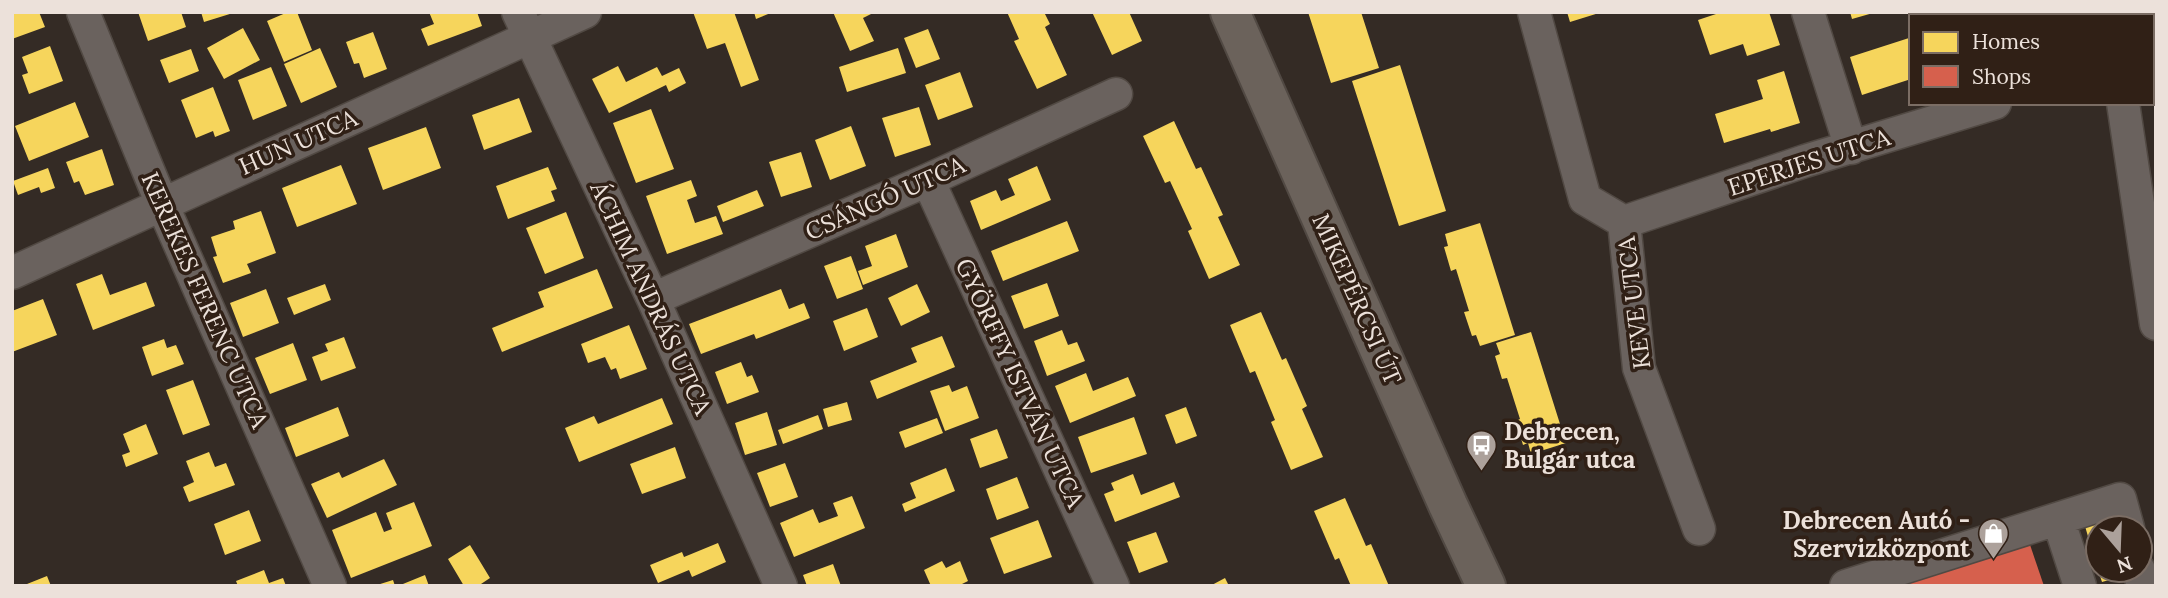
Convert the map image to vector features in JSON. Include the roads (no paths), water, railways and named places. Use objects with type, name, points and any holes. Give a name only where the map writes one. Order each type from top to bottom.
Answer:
[{"type":"main road","name":"MIKEPÉRCSI ÚT","points":[[1230,12],[1486,586]]},
{"type":"street","name":"KEREKES FERENC UTCA","points":[[83,12],[162,204],[330,586]]},
{"type":"street","name":"HUN UTCA","points":[[12,273],[162,204],[524,25],[585,12]]},
{"type":"street","name":"KEVE UTCA","points":[[1534,12],[1585,199],[1625,222],[1639,368],[1699,529]]},
{"type":"street","points":[[1808,12],[1851,148]]},
{"type":"street","name":"ÁCHIM ANDRÁS UTCA","points":[[524,25],[653,299],[781,586]]},
{"type":"street","name":"CSÁNGÓ UTCA","points":[[653,299],[928,180],[1116,94]]},
{"type":"street","name":"EPERJES UTCA","points":[[1625,222],[1805,161],[1989,105]]},
{"type":"street","points":[[2123,105],[2156,324]]},
{"type":"street","name":"GYÖRFFY ISTVÁN UTCA","points":[[928,180],[1113,586]]},
{"type":"street","points":[[1846,586],[2120,499],[2124,514]]},
{"type":"street","points":[[2058,519],[2080,586]]},
{"type":"place","name":"Debrecen, Bulgár utca","points":[[1481,472]]},
{"type":"place","name":"Debrecen Autó - Szervizközpont","points":[[1993,561]]}]
